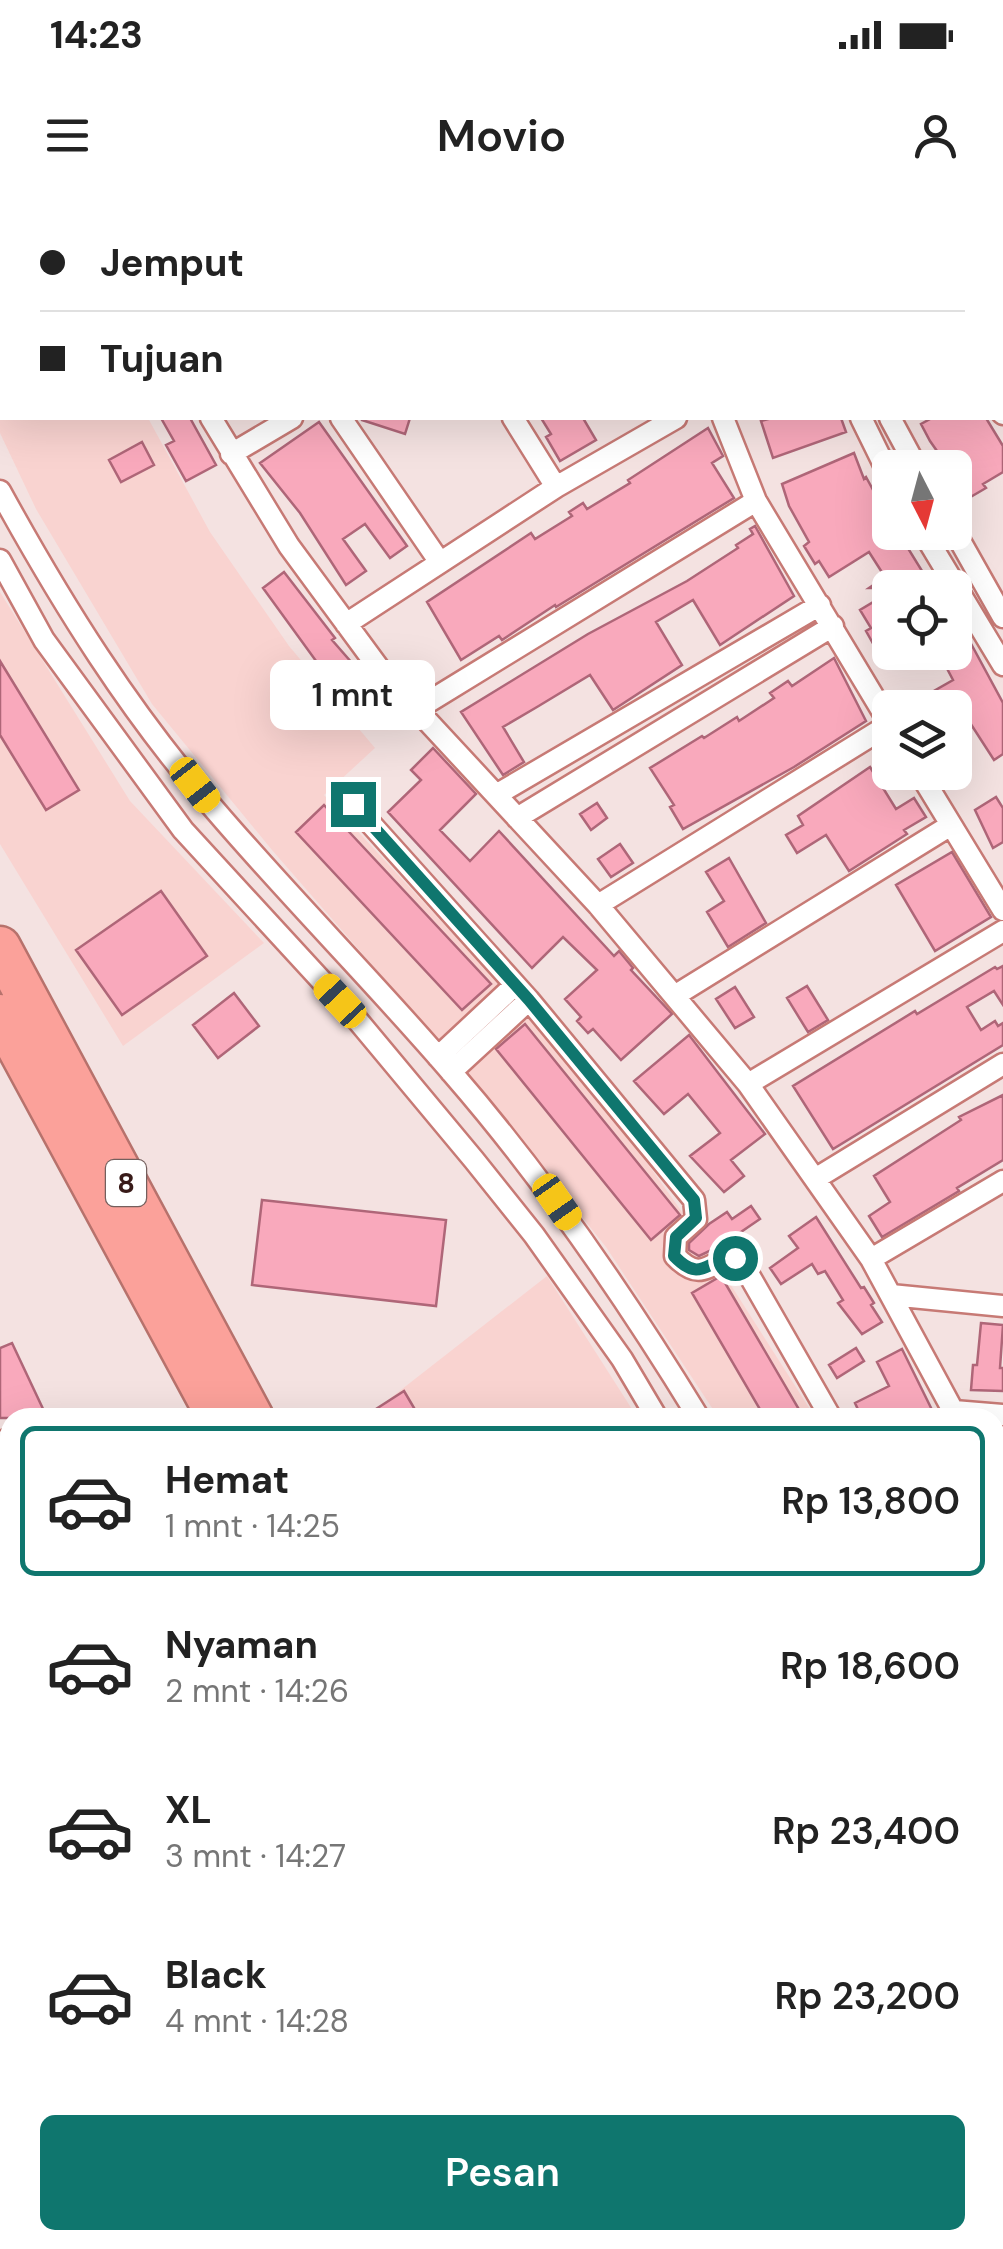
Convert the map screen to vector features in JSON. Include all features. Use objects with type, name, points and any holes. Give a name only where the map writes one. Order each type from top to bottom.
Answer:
[{"type":"highway","name":"8","points":[[0,947],[248,1408]]},
{"type":"highway","name":"8","points":[[0,1016],[213,1408]]},
{"type":"street","points":[[212,420],[289,546],[381,671],[598,906],[748,1084],[871,1259],[953,1408]]},
{"type":"street","points":[[231,454],[289,420]]},
{"type":"street","points":[[341,420],[439,561]]},
{"type":"street","points":[[514,420],[556,487]]},
{"type":"street","points":[[346,624],[662,420]]},
{"type":"street","points":[[724,420],[756,501],[872,693]]},
{"type":"street","points":[[862,420],[877,450]]},
{"type":"street","points":[[891,420],[907,450]]},
{"type":"street","points":[[0,492],[46,574],[117,685],[213,808],[444,1064],[557,1202],[643,1326],[693,1408]]},
{"type":"street","points":[[416,709],[756,501]]},
{"type":"street","points":[[965,550],[998,608],[972,613],[1003,664]]},
{"type":"street","points":[[0,560],[44,640],[182,830],[354,1016],[534,1235],[622,1358],[651,1408]]},
{"type":"street","points":[[496,795],[820,605]]},
{"type":"street","points":[[516,818],[833,626]]},
{"type":"street","points":[[598,906],[872,735]]},
{"type":"street","points":[[930,790],[1003,910]]},
{"type":"street","points":[[353,804],[522,992],[694,1200],[696,1218],[676,1237],[674,1256],[686,1268],[697,1270],[728,1257],[740,1261],[826,1408]]},
{"type":"street","points":[[676,995],[951,825]]},
{"type":"street","points":[[748,1084],[1003,931]]},
{"type":"street","points":[[326,986],[347,973],[350,961]]},
{"type":"street","points":[[444,1064],[522,992]]},
{"type":"street","points":[[354,1016],[367,998],[380,994]]},
{"type":"street","points":[[814,1179],[1003,1064]]},
{"type":"street","points":[[871,1259],[1003,1181]]},
{"type":"street","points":[[891,1295],[1003,1306]]},
{"type":"shaded area","points":[[0,420],[149,420],[210,532],[289,646],[375,748],[324,795],[492,976],[623,1129],[704,1243],[809,1408],[712,1408],[606,1247],[468,1075],[272,850],[152,704],[36,509],[0,433]]},
{"type":"shaded area","points":[[0,592],[130,801],[264,943],[123,1046],[0,844]]},
{"type":"shaded area","points":[[547,1276],[631,1408],[378,1408]]},
{"type":"building","points":[[162,420],[191,420],[216,465],[186,481],[166,445],[174,441]]},
{"type":"building","points":[[362,420],[409,420],[405,434]]},
{"type":"building","points":[[542,420],[584,420],[596,440],[560,461],[546,437],[551,434]]},
{"type":"building","points":[[842,420],[846,432],[773,458],[761,421]]},
{"type":"building","points":[[928,420],[987,420],[1003,446],[1003,472],[972,496],[972,450],[936,450],[921,424]]},
{"type":"building","points":[[319,422],[407,546],[390,558],[365,524],[343,539],[366,571],[346,585],[300,513],[260,463]]},
{"type":"building","points":[[708,428],[723,456],[712,463],[734,498],[502,640],[499,636],[461,660],[427,602],[531,533],[535,539],[572,516],[569,512],[583,503],[587,509],[630,483],[628,480]]},
{"type":"building","points":[[142,442],[154,465],[121,482],[109,460]]},
{"type":"building","points":[[854,453],[872,488],[872,550],[909,550],[921,570],[881,570],[869,552],[829,577],[804,546],[809,542],[782,484]]},
{"type":"building","points":[[755,526],[794,596],[720,645],[693,600],[656,622],[682,665],[613,710],[590,675],[503,727],[524,762],[503,775],[461,712],[588,634],[687,581],[738,548],[736,545],[753,534],[750,529]]},
{"type":"building","points":[[284,572],[359,671],[356,674],[387,707],[368,723],[340,694],[263,588]]},
{"type":"building","points":[[872,603],[872,642],[866,631],[871,628],[860,610]]},
{"type":"building","points":[[972,646],[1003,703],[1003,754],[994,760],[972,726],[972,690],[936,690],[953,680],[948,670],[972,670]]},
{"type":"building","points":[[834,658],[866,721],[794,767],[683,829],[670,807],[674,805],[650,768],[737,717],[739,721],[774,698],[770,693],[788,681],[792,686]]},
{"type":"building","points":[[0,661],[79,790],[46,810],[0,735]]},
{"type":"building","points":[[433,748],[476,794],[440,830],[470,861],[499,831],[614,956],[619,951],[631,970],[672,1014],[621,1060],[593,1029],[588,1033],[577,1021],[581,1017],[565,999],[597,970],[563,937],[532,968],[388,812],[421,780],[411,770]]},
{"type":"building","points":[[870,767],[872,790],[884,790],[896,809],[914,798],[926,817],[904,830],[907,834],[849,871],[826,835],[797,853],[786,835],[803,825],[798,816]]},
{"type":"building","points":[[996,797],[1003,808],[1003,842],[993,848],[975,810]]},
{"type":"building","points":[[597,803],[607,818],[591,830],[580,814]]},
{"type":"building","points":[[324,805],[491,984],[462,1010],[296,832]]},
{"type":"building","points":[[620,844],[633,863],[611,877],[598,859]]},
{"type":"building","points":[[952,852],[991,917],[935,951],[896,885]]},
{"type":"building","points":[[729,858],[766,923],[728,947],[707,912],[724,901],[706,872]]},
{"type":"building","points":[[161,891],[207,956],[122,1015],[76,950]]},
{"type":"building","points":[[1003,966],[1003,1005],[994,991],[967,1007],[981,1030],[995,1021],[998,1026],[1003,1023],[1003,1045],[833,1149],[793,1086],[915,1011],[917,1014],[995,967]]},
{"type":"building","points":[[807,986],[828,1020],[808,1032],[787,998]]},
{"type":"building","points":[[735,987],[754,1017],[735,1028],[716,999]]},
{"type":"building","points":[[234,993],[259,1026],[218,1058],[193,1025]]},
{"type":"building","points":[[525,1024],[680,1215],[651,1240],[496,1049]]},
{"type":"building","points":[[689,1035],[765,1134],[731,1160],[744,1176],[724,1192],[690,1156],[720,1133],[688,1094],[664,1114],[634,1081]]},
{"type":"building","points":[[1003,1095],[1003,1160],[882,1237],[869,1216],[890,1202],[874,1176],[961,1120],[959,1117]]},
{"type":"building","points":[[262,1200],[446,1220],[436,1306],[252,1285]]},
{"type":"building","points":[[751,1206],[760,1219],[741,1232],[744,1238],[699,1256],[689,1250],[689,1243],[709,1224],[727,1212],[732,1219]]},
{"type":"building","points":[[816,1217],[861,1288],[864,1287],[882,1322],[862,1334],[838,1303],[843,1300],[825,1271],[818,1274],[812,1264],[781,1284],[770,1268],[798,1248],[789,1236]]},
{"type":"building","points":[[721,1276],[798,1408],[759,1408],[692,1293]]},
{"type":"building","points":[[981,1323],[1003,1325],[1003,1391],[971,1390]]},
{"type":"building","points":[[12,1343],[43,1408],[0,1408],[0,1348]]},
{"type":"building","points":[[856,1348],[864,1361],[837,1378],[829,1365]]},
{"type":"building","points":[[902,1349],[931,1408],[857,1408],[855,1403],[889,1386],[877,1362]]},
{"type":"building","points":[[404,1391],[414,1408],[378,1408]]},
{"type":"route","points":[[353,804],[529,1000],[694,1200],[696,1218],[676,1237],[674,1256],[686,1268],[697,1270],[728,1257],[735,1258]]}]
